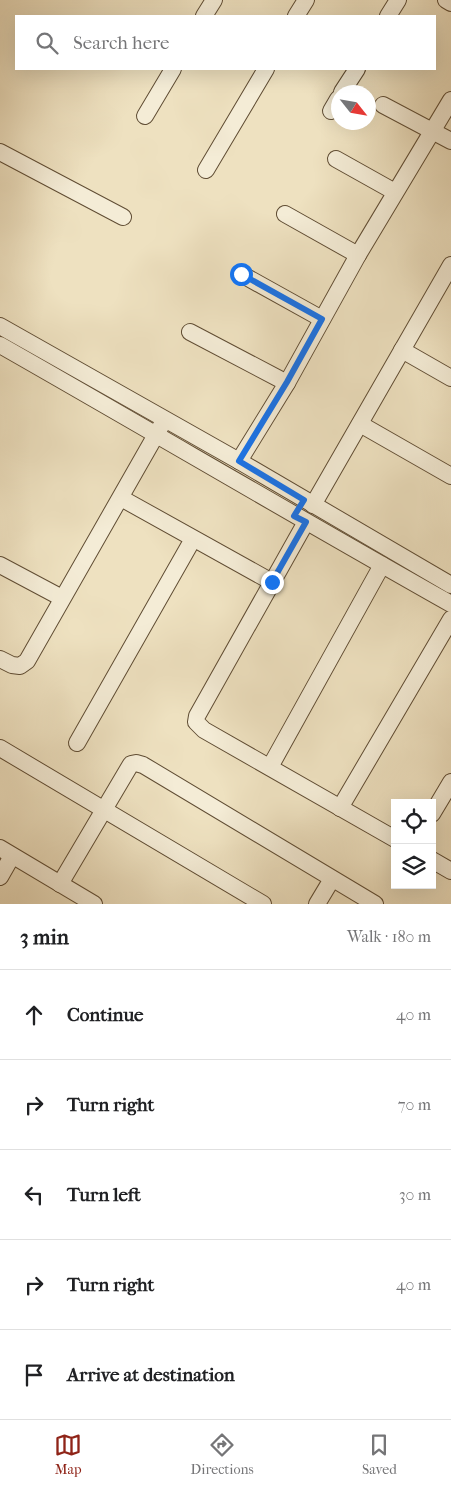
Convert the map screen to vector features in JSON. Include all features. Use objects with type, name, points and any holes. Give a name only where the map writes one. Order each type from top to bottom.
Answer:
[{"type":"street","points":[[205,15],[214,0]]},
{"type":"street","points":[[297,15],[306,0]]},
{"type":"street","points":[[389,15],[398,0]]},
{"type":"street","points":[[446,0],[451,3]]},
{"type":"street","points":[[145,116],[172,70]]},
{"type":"street","points":[[206,170],[265,70]]},
{"type":"street","points":[[347,85],[356,70]]},
{"type":"street","points":[[239,461],[287,382],[358,255],[451,100]]},
{"type":"street","points":[[383,104],[451,141]]},
{"type":"street","points":[[0,152],[123,217]]},
{"type":"street","points":[[336,159],[395,192]]},
{"type":"street","points":[[285,214],[358,255]]},
{"type":"street","points":[[391,837],[204,730],[196,722],[197,716],[402,350],[446,287],[451,265]]},
{"type":"street","points":[[241,274],[322,319]]},
{"type":"street","points":[[0,326],[239,461],[451,585]]},
{"type":"street","points":[[190,332],[287,382]]},
{"type":"street","points":[[0,345],[451,604]]},
{"type":"street","points":[[402,350],[451,378]]},
{"type":"street","points":[[0,659],[12,665],[20,666],[27,661],[165,420]]},
{"type":"street","points":[[360,424],[451,476]]},
{"type":"street","points":[[121,498],[272,582]]},
{"type":"street","points":[[306,522],[314,506]]},
{"type":"street","points":[[77,743],[193,539]]},
{"type":"street","points":[[0,565],[62,598]]},
{"type":"street","points":[[270,767],[382,565]]},
{"type":"street","points":[[340,808],[451,619]]},
{"type":"street","points":[[0,748],[263,904]]},
{"type":"street","points":[[60,884],[132,764],[136,763],[151,770],[375,904]]},
{"type":"street","points":[[436,807],[451,782]]},
{"type":"street","points":[[0,876],[6,852],[86,902]]},
{"type":"street","points":[[436,862],[451,871]]},
{"type":"street","points":[[317,904],[332,879]]},
{"type":"route","points":[[241,274],[322,319],[287,382],[239,461],[304,500],[294,516],[306,522],[272,582]]}]
